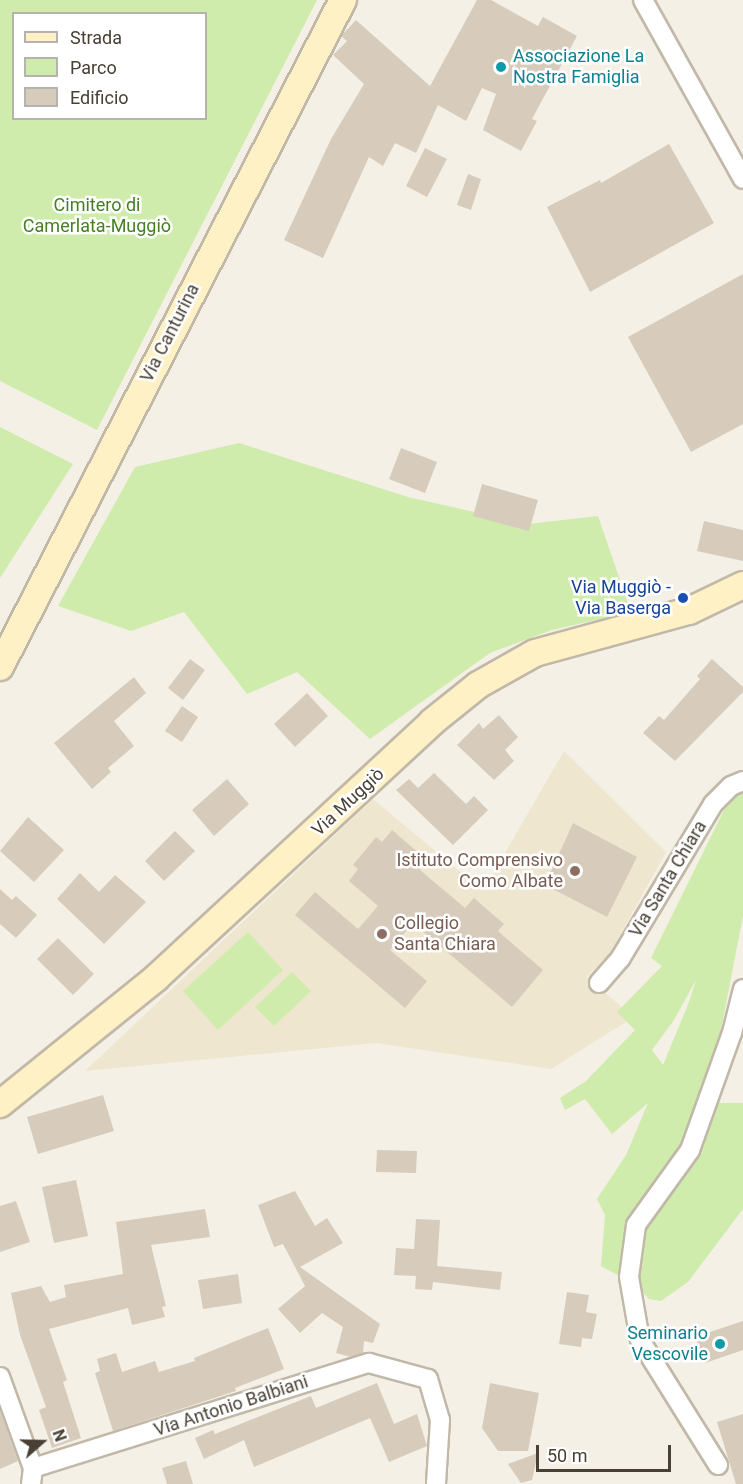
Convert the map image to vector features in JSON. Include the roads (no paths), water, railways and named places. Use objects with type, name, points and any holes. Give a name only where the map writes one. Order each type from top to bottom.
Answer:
[{"type":"street","name":"Via Canturina","points":[[0,667],[343,0]]},
{"type":"street","points":[[643,0],[743,180]]},
{"type":"street","name":"Via Muggiò","points":[[0,1104],[148,985],[432,722],[478,685],[535,653],[689,611],[740,591]]},
{"type":"street","name":"Via Santa Chiara","points":[[599,983],[620,959],[713,804],[730,786],[743,781]]},
{"type":"street","points":[[718,1465],[640,1340],[629,1277],[636,1225],[690,1150],[732,1033],[743,989]]},
{"type":"street","name":"Via Antonio Balbiani","points":[[32,1476],[369,1363],[428,1379],[440,1420],[435,1484]]},
{"type":"street","points":[[0,1377],[32,1476]]},
{"type":"place","name":"Associazione La Nostra Famiglia","points":[[501,67]]},
{"type":"place","name":"Via Muggiò - Via Baserga","points":[[683,598]]},
{"type":"place","name":"Istituto Comprensivo Como Albate","points":[[575,871]]},
{"type":"place","name":"Collegio Santa Chiara","points":[[382,934]]},
{"type":"place","name":"Seminario Vescovile","points":[[720,1344]]},
{"type":"park label","name":"Cimitero di Camerlata-Muggiò","points":[[97,216]]}]
